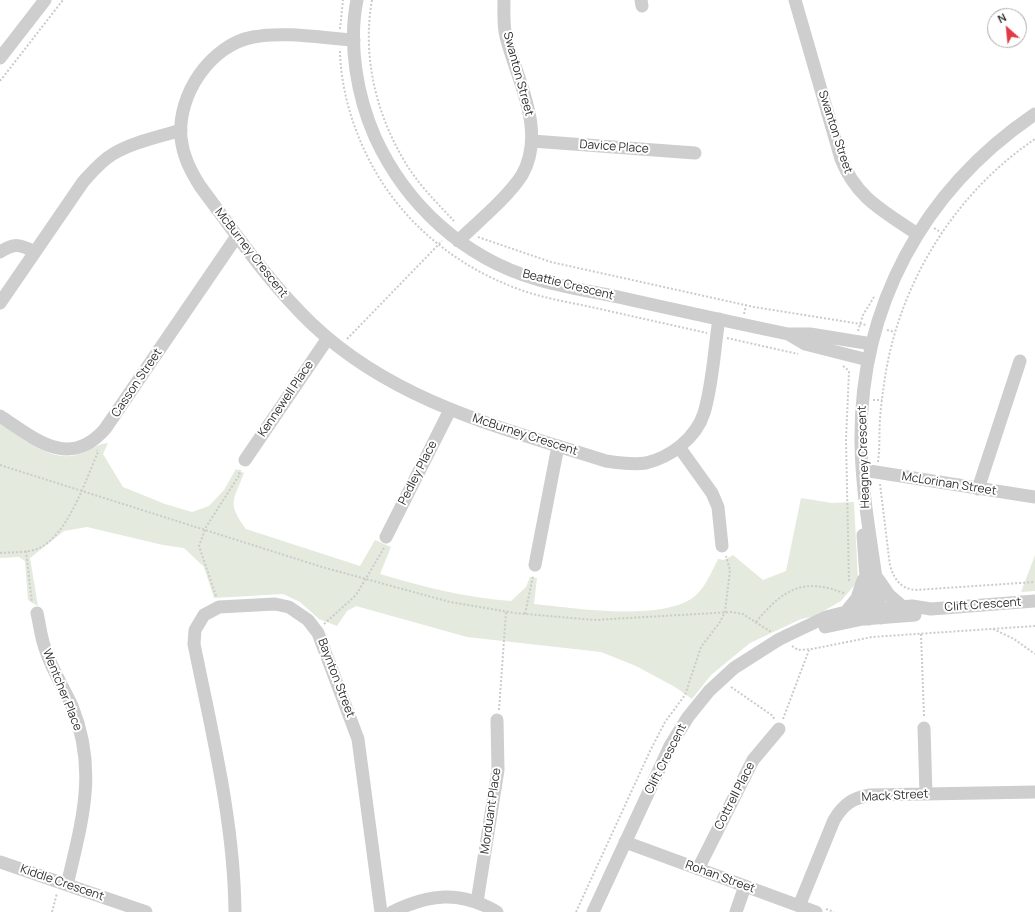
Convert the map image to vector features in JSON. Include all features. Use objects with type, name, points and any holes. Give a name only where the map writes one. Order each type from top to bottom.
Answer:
[{"type":"street","points":[[0,58],[45,0]]},
{"type":"street","name":"Beattie Crescent","points":[[357,0],[354,40],[356,70],[370,126],[382,153],[397,178],[415,202],[454,238],[493,262],[536,279],[788,334],[810,334],[872,344]]},
{"type":"street","name":"Swanton Street","points":[[454,238],[468,232],[510,190],[521,176],[528,159],[532,140],[529,111],[506,35],[504,0]]},
{"type":"street","name":"Swanton Street","points":[[795,0],[841,159],[848,176],[865,197],[917,234]]},
{"type":"street","name":"McBurney Crescent","points":[[354,40],[273,34],[252,37],[234,44],[210,62],[197,78],[188,97],[181,130],[184,155],[190,171],[237,236],[283,295],[328,338],[387,379],[450,410],[606,461],[626,464],[645,463],[657,459],[678,447],[690,436],[703,414],[708,397],[719,319]]},
{"type":"street","name":"Heagney Crescent","points":[[874,614],[870,572],[871,539],[867,523],[861,420],[868,360],[890,287],[917,234],[952,187],[992,146],[1035,114]]},
{"type":"street","points":[[0,303],[83,182],[96,166],[113,154],[131,146],[181,130]]},
{"type":"street","name":"Davice Place","points":[[532,140],[695,153]]},
{"type":"street","name":"Casson Street","points":[[0,416],[41,443],[55,448],[70,450],[83,447],[91,442],[105,429],[237,236]]},
{"type":"street","points":[[0,252],[11,245],[23,245],[35,252]]},
{"type":"street","name":"Beattie Crescent","points":[[788,334],[805,344],[868,360]]},
{"type":"street","name":"Kennewell Place","points":[[245,460],[328,338]]},
{"type":"street","points":[[978,489],[1020,361]]},
{"type":"street","name":"Pedley Place","points":[[386,537],[450,410]]},
{"type":"street","points":[[535,565],[558,446]]},
{"type":"street","points":[[678,447],[712,493],[718,507],[722,546]]},
{"type":"street","name":"McLorinan Street","points":[[863,470],[1035,497]]},
{"type":"street","points":[[845,613],[857,598],[870,572],[889,595],[903,607]]},
{"type":"street","name":"Clift Crescent","points":[[802,629],[823,628],[903,607],[932,609],[1035,601]]},
{"type":"street","name":"Baynton Street","points":[[219,606],[275,604],[289,608],[308,620],[318,633],[358,739],[363,767],[380,912]]},
{"type":"street","points":[[219,606],[204,614],[195,630],[194,644],[230,831],[235,871],[235,912]]},
{"type":"street","name":"Clift Crescent","points":[[593,912],[670,746],[688,717],[709,691],[734,668],[781,638],[826,617],[845,613],[914,615],[932,609]]},
{"type":"street","name":"Wentcher Place","points":[[37,613],[46,652],[72,706],[80,733],[85,760],[85,801],[63,883]]},
{"type":"street","name":"Morduant Place","points":[[477,902],[498,770],[497,720]]},
{"type":"street","points":[[924,728],[926,794]]},
{"type":"street","name":"Cottrell Place","points":[[698,869],[753,760],[780,730]]},
{"type":"street","name":"Mack Street","points":[[799,906],[834,820],[846,804],[857,797],[870,795],[1035,792]]},
{"type":"street","name":"Rohan Street","points":[[625,842],[816,912]]},
{"type":"street","name":"Kiddle Crescent","points":[[0,862],[146,912]]},
{"type":"street","points":[[736,912],[745,886]]},
{"type":"street","points":[[392,912],[412,902],[429,897],[448,896],[477,902],[497,912]]},
{"type":"path","points":[[0,81],[63,0]]},
{"type":"path","points":[[340,31],[343,0]]},
{"type":"path","points":[[340,347],[454,238],[457,226],[422,186],[405,162],[383,118],[376,94],[369,50],[369,22],[372,0]]},
{"type":"path","points":[[877,462],[881,408],[890,354],[902,312],[923,264],[945,228],[969,197],[1015,153],[1035,139]]},
{"type":"path","points":[[468,232],[480,238],[551,262],[754,306],[860,323]]},
{"type":"path","points":[[707,333],[710,336]]},
{"type":"path","points":[[738,340],[803,355]]},
{"type":"path","points":[[842,366],[849,371],[846,440],[850,569],[849,583]]},
{"type":"path","points":[[0,553],[37,549],[56,534],[69,516],[82,491],[98,452],[91,442]]},
{"type":"path","points":[[219,606],[199,546],[205,530],[240,474],[239,473],[245,460]]},
{"type":"path","points":[[0,466],[365,580],[450,602],[506,612],[594,620],[739,612],[798,650],[872,637],[1035,626]]},
{"type":"path","points":[[880,487],[890,566],[893,576],[901,586],[915,590],[1035,582]]},
{"type":"path","points":[[318,633],[320,627],[356,596],[384,550],[386,537]]},
{"type":"path","points":[[576,912],[650,751],[665,722],[686,696],[701,647],[720,622],[725,612],[730,570],[722,546]]},
{"type":"path","points":[[26,551],[32,601],[37,613]]},
{"type":"path","points":[[524,614],[535,565]]},
{"type":"path","points":[[756,622],[770,605],[792,589],[810,586],[828,587],[851,597]]},
{"type":"path","points":[[846,594],[848,588]]},
{"type":"path","points":[[497,720],[500,707],[506,612]]},
{"type":"path","points":[[992,629],[1014,639],[1035,654]]},
{"type":"path","points":[[921,634],[924,728]]},
{"type":"path","points":[[780,730],[809,649]]},
{"type":"path","points":[[731,687],[773,716],[780,730]]},
{"type":"path","points":[[52,912],[63,883]]},
{"type":"shaded area","points":[[0,423],[37,448],[58,455],[68,456],[79,454],[108,443],[103,454],[123,487],[165,504],[192,512],[209,506],[224,490],[236,469],[244,473],[235,497],[234,508],[246,529],[360,566],[375,540],[391,547],[380,574],[461,595],[511,601],[526,587],[530,577],[537,578],[534,604],[614,611],[658,610],[676,606],[696,596],[707,581],[718,559],[724,560],[733,555],[763,580],[786,571],[801,498],[832,503],[854,502],[858,581],[841,601],[815,616],[801,619],[750,643],[711,675],[692,699],[675,687],[636,666],[601,652],[467,637],[356,606],[347,611],[337,626],[319,619],[300,602],[283,594],[214,598],[204,567],[184,548],[163,545],[87,527],[64,531],[30,558],[38,606],[28,600],[25,561],[19,557],[0,558]]},
{"type":"shaded area","points":[[1035,555],[1035,591],[1021,592]]}]
